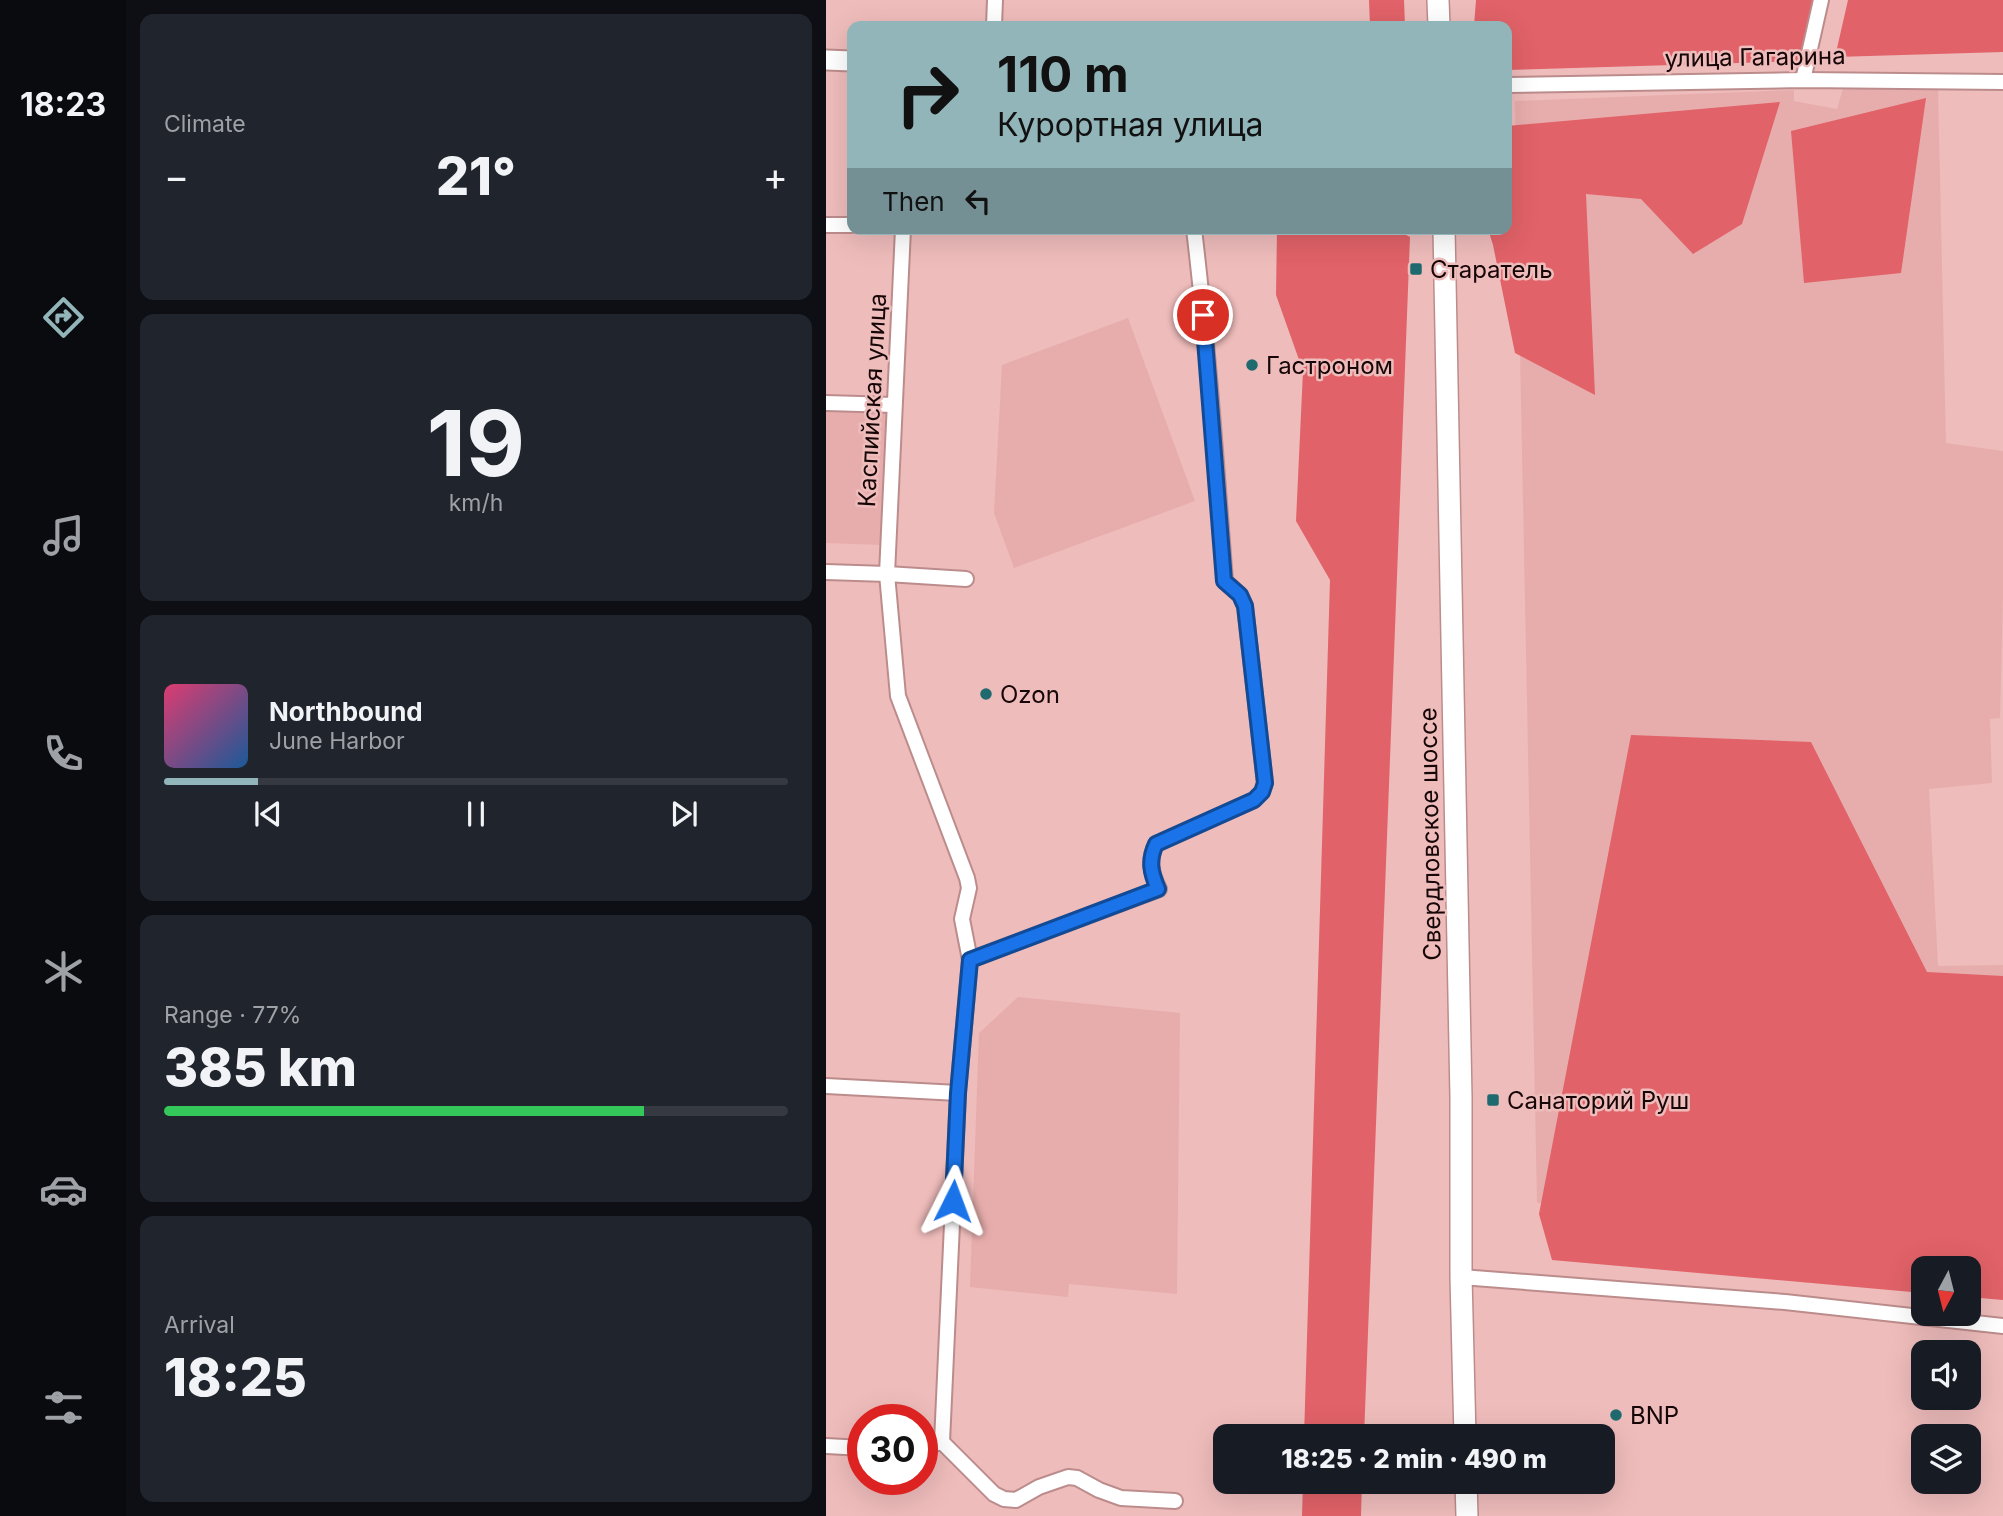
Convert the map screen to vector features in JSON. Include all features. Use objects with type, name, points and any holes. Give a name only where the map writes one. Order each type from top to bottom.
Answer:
[{"type":"main road","points":[[1438,0],[1439,21]]},
{"type":"main road","name":"Свердловское шоссе","points":[[1444,235],[1465,1424]]},
{"type":"main road","points":[[1466,1494],[1467,1516]]},
{"type":"street","points":[[994,21],[995,0]]},
{"type":"street","points":[[1803,80],[1821,0]]},
{"type":"street","points":[[826,60],[847,61]]},
{"type":"street","name":"улица Гагарина","points":[[1512,85],[1803,80],[2003,82]]},
{"type":"street","points":[[826,225],[847,225]]},
{"type":"street","name":"Каспийская улица","points":[[903,235],[887,574],[898,696],[969,888],[962,919],[970,960],[958,1093],[942,1442]]},
{"type":"street","points":[[970,960],[1158,889],[1150,871],[1151,854],[1156,844],[1254,800],[1262,792],[1265,783],[1245,606],[1240,595],[1224,581],[1212,413],[1195,235]]},
{"type":"street","points":[[826,403],[894,405]]},
{"type":"street","points":[[826,572],[966,579]]},
{"type":"street","points":[[826,1086],[958,1093]]},
{"type":"street","points":[[1461,1277],[1785,1302],[2003,1326]]},
{"type":"street","points":[[938,1443],[942,1442],[994,1494],[1004,1499],[1016,1500],[1039,1487],[1068,1477],[1077,1478],[1121,1498],[1175,1501]]},
{"type":"street","points":[[826,1446],[847,1447]]},
{"type":"shaded area","points":[[1369,0],[1404,0],[1405,21],[1370,21]]},
{"type":"shaded area","points":[[1476,0],[1815,0],[1803,61],[1512,70],[1512,21],[1474,21]]},
{"type":"shaded area","points":[[1848,0],[2003,0],[2003,52],[1835,57]]},
{"type":"shaded area","points":[[1843,88],[1938,89],[1946,443],[2003,451],[2000,718],[1990,719],[1992,783],[1929,789],[1938,966],[2003,965],[2003,1192],[1537,1203],[1515,101],[1794,90],[1794,101],[1837,109]]},
{"type":"shaded area","points":[[1926,98],[1901,273],[1804,283],[1791,131]]},
{"type":"shaded area","points":[[1780,102],[1742,224],[1693,254],[1641,199],[1586,194],[1595,395],[1515,353],[1490,235],[1512,235],[1512,126]]},
{"type":"shaded area","points":[[1277,235],[1410,237],[1364,1424],[1304,1424],[1330,580],[1296,521],[1303,371],[1276,295]]},
{"type":"shaded area","points":[[1128,318],[1195,501],[1014,568],[994,513],[1002,365]]},
{"type":"shaded area","points":[[826,408],[888,410],[882,545],[826,543]]},
{"type":"shaded area","points":[[1631,735],[1811,742],[1927,972],[2003,976],[2003,1300],[1981,1298],[1981,1256],[1911,1256],[1911,1292],[1552,1260],[1539,1214]]},
{"type":"shaded area","points":[[1018,997],[1180,1013],[1177,1294],[1069,1284],[1068,1297],[970,1287],[979,1033]]},
{"type":"shaded area","points":[[1303,1494],[1362,1494],[1361,1516],[1302,1516]]},
{"type":"place","name":"Старатель","points":[[1416,269]]},
{"type":"place","name":"Гастроном","points":[[1252,365]]},
{"type":"place","name":"Ozon","points":[[986,694]]},
{"type":"place","name":"Санаторий Руш","points":[[1493,1100]]},
{"type":"place","name":"BNP","points":[[1616,1415]]},
{"type":"route","points":[[953,1201],[958,1093],[970,960],[1158,889],[1150,871],[1151,854],[1156,844],[1254,800],[1262,792],[1265,783],[1245,606],[1240,595],[1224,581],[1203,315]]}]
